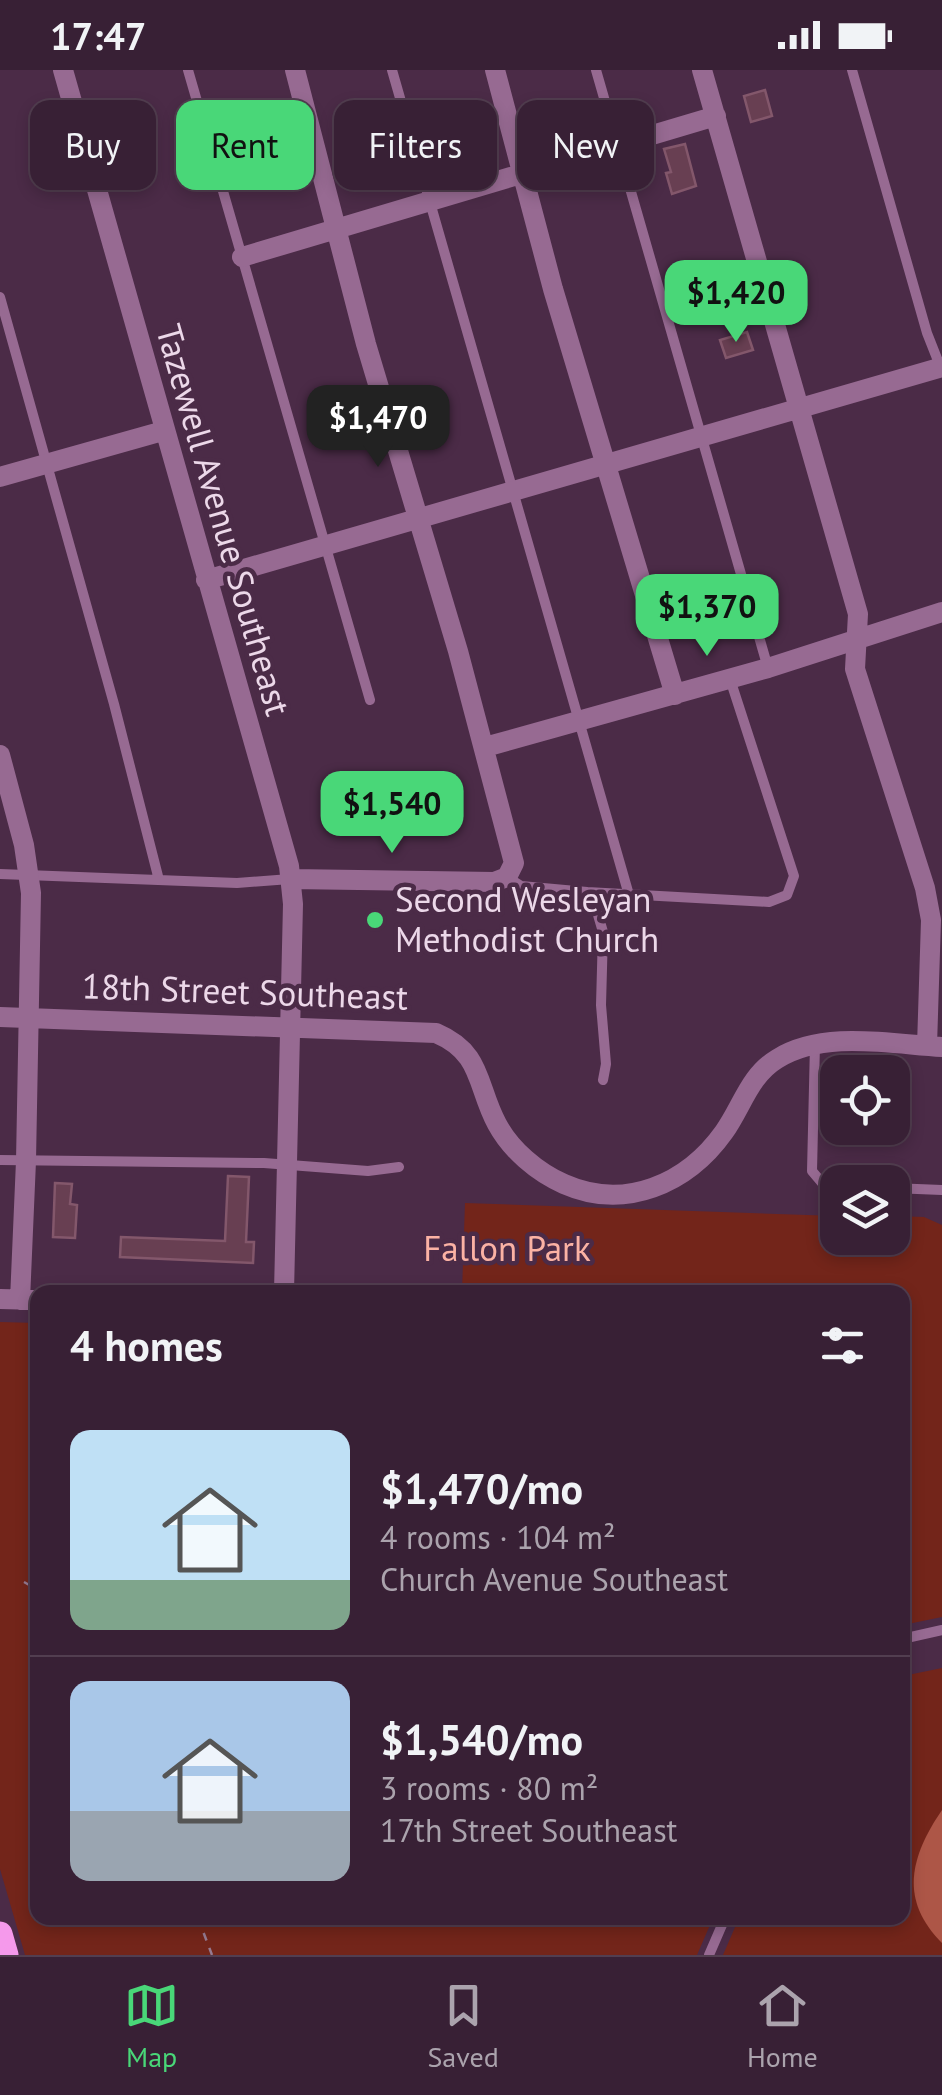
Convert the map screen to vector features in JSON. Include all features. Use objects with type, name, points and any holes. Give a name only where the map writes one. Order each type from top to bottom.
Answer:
[{"type":"main road","points":[[0,1934],[6,1955]]},
{"type":"street","name":"Tazewell Avenue Southeast","points":[[63,70],[290,879],[284,1285]]},
{"type":"street","points":[[290,879],[494,882],[507,876],[514,863],[485,746],[366,344],[296,70]]},
{"type":"street","points":[[495,70],[517,151]]},
{"type":"street","points":[[702,70],[858,614],[855,669],[936,907],[935,1046]]},
{"type":"street","points":[[654,135],[716,116]]},
{"type":"street","points":[[242,257],[517,175]]},
{"type":"street","points":[[528,190],[675,694]]},
{"type":"street","points":[[206,580],[703,438],[798,406],[941,368]]},
{"type":"street","points":[[0,477],[163,431]]},
{"type":"street","points":[[485,746],[768,668],[942,612]]},
{"type":"street","points":[[0,755],[30,876],[26,1161],[19,1300]]},
{"type":"street","name":"18th Street Southeast","points":[[0,1017],[423,1030],[451,1039],[470,1057],[498,1125],[528,1162],[567,1186],[607,1195],[654,1189],[692,1167],[725,1131],[752,1081],[766,1066],[797,1048],[815,1044],[935,1046]]},
{"type":"lane","points":[[188,70],[370,700]]},
{"type":"lane","points":[[392,70],[629,895]]},
{"type":"lane","points":[[596,70],[605,100]]},
{"type":"lane","points":[[852,70],[941,368]]},
{"type":"lane","points":[[631,190],[768,668]]},
{"type":"lane","points":[[0,298],[159,880]]},
{"type":"lane","points":[[507,876],[521,886],[629,895],[769,902],[787,895],[794,876],[730,679]]},
{"type":"lane","points":[[0,874],[237,882],[290,879]]},
{"type":"lane","points":[[586,892],[603,932],[601,1005],[606,1064],[602,1080]]},
{"type":"lane","points":[[815,1044],[812,1171],[820,1180]]},
{"type":"lane","points":[[0,1160],[368,1170],[399,1167]]},
{"type":"lane","points":[[910,1189],[942,1190]]},
{"type":"lane","points":[[910,1637],[942,1630]]},
{"type":"lane","points":[[709,1955],[722,1925]]},
{"type":"path","points":[[24,1582],[30,1585]]},
{"type":"path","points":[[201,1925],[212,1955]]},
{"type":"green space","name":"Fallon Park","points":[[465,1203],[820,1215],[820,1255],[910,1255],[910,1217],[924,1217],[942,1225],[942,1617],[910,1624],[910,1285],[462,1285]]},
{"type":"green space","points":[[0,1322],[30,1323],[30,1925],[710,1925],[697,1955],[25,1955],[0,1869]]},
{"type":"green space","points":[[942,1668],[942,1955],[723,1955],[736,1925],[910,1925],[910,1675]]},
{"type":"shaded area","points":[[942,1810],[942,1943],[919,1911],[914,1878],[922,1845]]},
{"type":"building","points":[[765,90],[772,116],[751,122],[744,96]]},
{"type":"building","points":[[685,144],[696,186],[672,194],[664,149]]},
{"type":"building","points":[[721,274],[727,276],[732,291],[704,302],[698,283]]},
{"type":"building","points":[[747,332],[753,350],[726,358],[720,340]]},
{"type":"building","points":[[228,1176],[249,1177],[246,1242],[254,1242],[253,1263],[120,1257],[121,1237],[225,1241]]},
{"type":"building","points":[[55,1183],[72,1184],[70,1204],[77,1205],[75,1238],[53,1237]]},
{"type":"place","name":"Second Wesleyan Methodist Church","points":[[375,920]]}]
